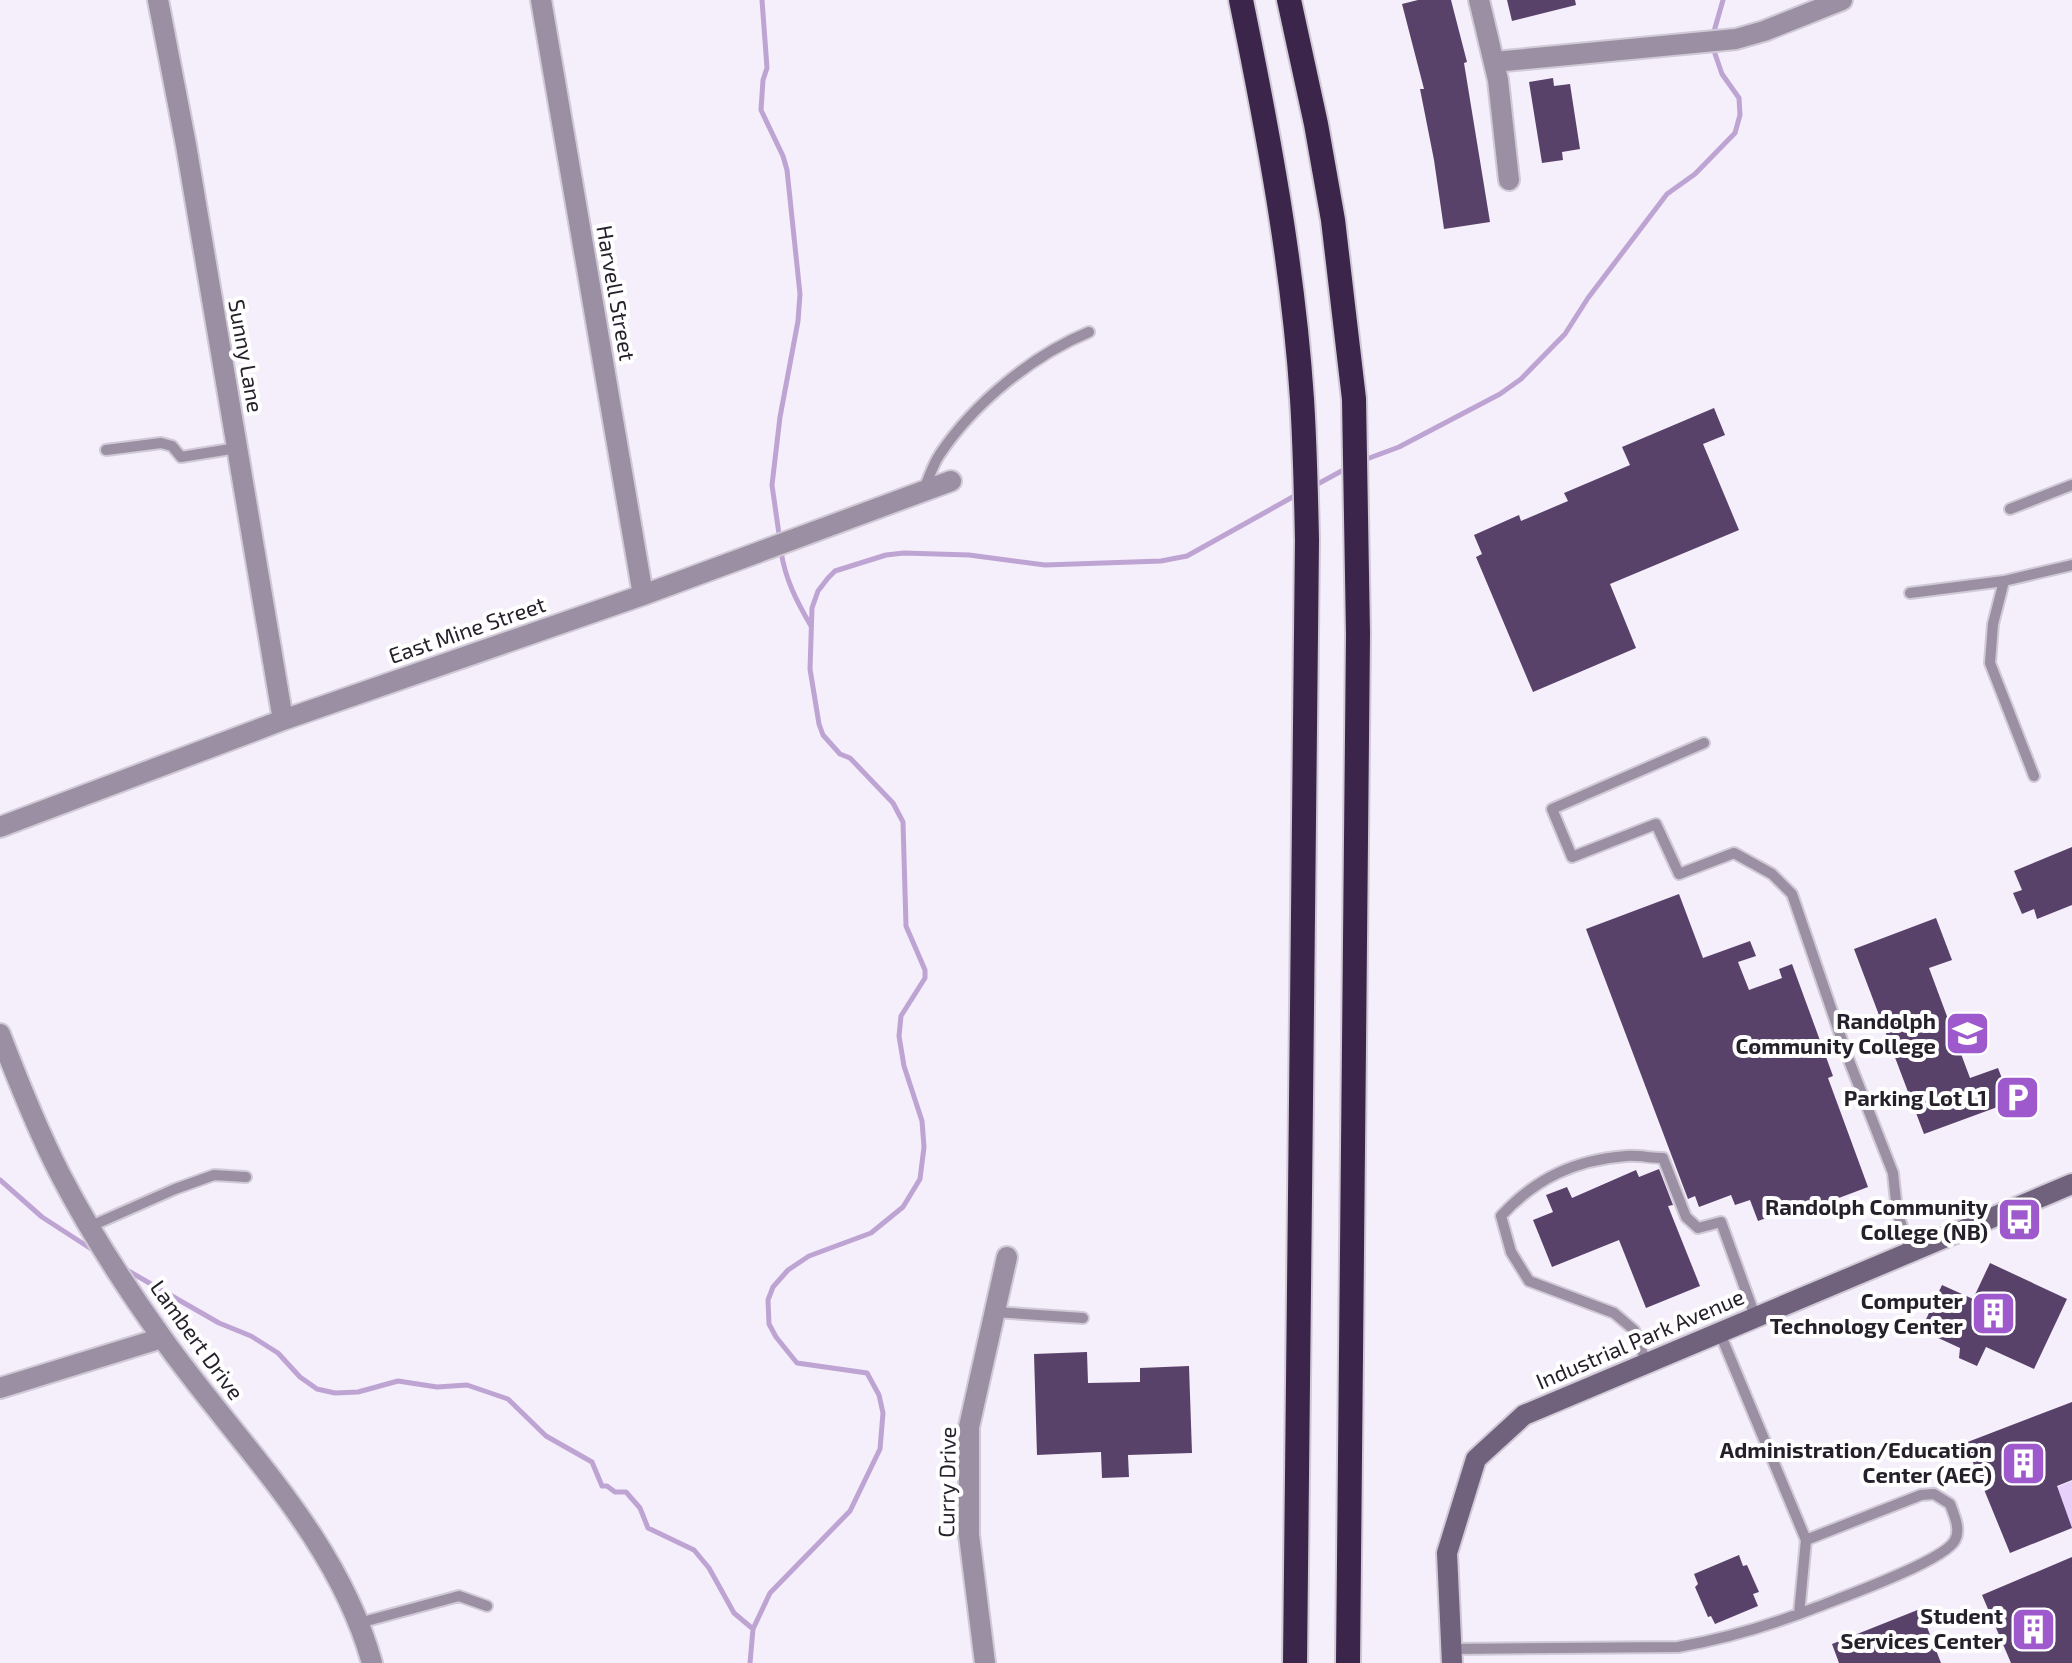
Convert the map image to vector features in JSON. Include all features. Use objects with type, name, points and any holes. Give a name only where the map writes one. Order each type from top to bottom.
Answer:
[{"type":"highway","points":[[1241,0],[1267,129],[1289,271],[1302,398],[1307,540],[1295,1663]]},
{"type":"highway","points":[[1289,0],[1333,220],[1354,399],[1358,634],[1348,1663]]},
{"type":"street","name":"Sunny Lane","points":[[158,0],[186,145],[283,720]]},
{"type":"street","name":"Harvell Street","points":[[541,0],[643,595]]},
{"type":"street","points":[[1479,0],[1498,80],[1509,180]]},
{"type":"street","points":[[1494,62],[1736,39],[1842,0]]},
{"type":"street","name":"East Mine Street","points":[[0,827],[283,720],[643,595],[951,481]]},
{"type":"street","name":"Lambert Drive","points":[[0,1034],[60,1175],[162,1338],[307,1526],[342,1586],[359,1623],[369,1662]]},
{"type":"street","name":"Industrial Park Avenue","points":[[1452,1656],[1447,1553],[1476,1459],[1524,1415],[2072,1184]]},
{"type":"street","name":"Curry Drive","points":[[985,1663],[969,1535],[969,1427],[1007,1257]]},
{"type":"street","points":[[0,1388],[162,1338]]},
{"type":"lane","points":[[923,491],[939,455],[983,404],[1037,358],[1089,332]]},
{"type":"lane","points":[[106,450],[161,443],[172,446],[181,457],[237,448]]},
{"type":"lane","points":[[2010,509],[2072,485]]},
{"type":"lane","points":[[1910,593],[2004,581],[2072,565]]},
{"type":"lane","points":[[2004,581],[1993,624],[1990,663],[2034,776]]},
{"type":"lane","points":[[1704,743],[1552,809],[1572,857],[1656,824],[1679,874],[1734,853],[1772,874],[1792,894],[1848,1058],[1893,1173],[1897,1211],[1910,1251]]},
{"type":"lane","points":[[1646,1362],[1634,1330],[1614,1313],[1529,1281],[1511,1252],[1501,1216],[1540,1182],[1584,1162],[1630,1156],[1663,1158],[1686,1217],[1698,1228],[1721,1222],[1755,1316]]},
{"type":"lane","points":[[91,1226],[214,1175],[246,1177]]},
{"type":"lane","points":[[995,1312],[1083,1318]]},
{"type":"lane","points":[[1719,1331],[1806,1540],[1799,1614]]},
{"type":"lane","points":[[1452,1656],[1678,1647],[1712,1641],[1799,1614],[1936,1558],[1955,1542],[1957,1531],[1950,1504],[1934,1494],[1921,1495],[1806,1540]]},
{"type":"lane","points":[[359,1623],[459,1596],[487,1606]]},
{"type":"shaded area","points":[[2072,1481],[2072,1530],[2055,1488]]},
{"type":"building","points":[[1418,0],[1451,0],[1467,62],[1464,63],[1490,222],[1444,229],[1420,89],[1424,89],[1402,4]]},
{"type":"building","points":[[1507,0],[1575,0],[1576,5],[1512,21]]},
{"type":"building","points":[[1553,78],[1554,86],[1570,84],[1580,149],[1562,152],[1563,160],[1542,163],[1529,82]]},
{"type":"building","points":[[1714,408],[1725,435],[1703,444],[1739,530],[1610,584],[1636,648],[1533,692],[1476,557],[1482,554],[1474,535],[1519,515],[1521,521],[1568,501],[1564,493],[1630,465],[1622,447]]},
{"type":"building","points":[[2072,847],[2072,905],[2037,919],[2034,909],[2022,914],[2013,893],[2022,890],[2014,871]]},
{"type":"building","points":[[1679,894],[1703,958],[1750,941],[1756,956],[1738,962],[1749,990],[1782,978],[1779,969],[1792,964],[1833,1076],[1828,1078],[1868,1187],[1799,1213],[1797,1207],[1758,1221],[1750,1200],[1735,1205],[1731,1195],[1699,1207],[1695,1196],[1688,1199],[1586,929]]},
{"type":"building","points":[[1936,918],[1952,960],[1929,968],[1970,1078],[1998,1068],[2011,1102],[1924,1134],[1854,949]]},
{"type":"building","points":[[1659,1169],[1673,1205],[1668,1206],[1700,1286],[1646,1308],[1619,1240],[1552,1267],[1533,1220],[1553,1212],[1546,1195],[1567,1187],[1572,1198],[1636,1170],[1639,1177]]},
{"type":"building","name":"Computer Technology Center","points":[[1990,1263],[2067,1299],[2034,1369],[1986,1347],[1977,1366],[1959,1358],[1960,1348],[1921,1330],[1942,1285],[1973,1299]]},
{"type":"building","points":[[1087,1352],[1088,1383],[1140,1382],[1140,1368],[1189,1366],[1192,1453],[1128,1455],[1129,1477],[1102,1478],[1101,1452],[1037,1455],[1034,1354]]},
{"type":"building","name":"Administration/Education Center (AEC)","points":[[2072,1402],[2072,1480],[2057,1486],[2072,1528],[2010,1553],[1965,1443]]},
{"type":"building","points":[[1739,1555],[1759,1592],[1753,1594],[1758,1606],[1715,1624],[1711,1616],[1708,1617],[1695,1587],[1698,1584],[1694,1574]]},
{"type":"building","name":"Student Services Center","points":[[2072,1557],[2072,1663],[2011,1663],[1982,1595]]},
{"type":"building","points":[[1920,1609],[1941,1663],[1839,1663],[1832,1644]]},
{"type":"waterway","points":[[762,0],[767,68],[761,110],[787,170],[800,294],[772,485],[780,541]]},
{"type":"waterway","points":[[1713,35],[1723,0]]},
{"type":"waterway","points":[[1364,460],[1399,447],[1500,394],[1521,379],[1565,334],[1588,298],[1667,194],[1695,174],[1735,133],[1740,115],[1739,98],[1722,74],[1712,45]]},
{"type":"waterway","points":[[1314,486],[1347,468]]},
{"type":"waterway","points":[[750,1663],[753,1629],[770,1593],[850,1511],[880,1449],[883,1413],[879,1395],[867,1373],[797,1363],[769,1324],[768,1300],[773,1287],[788,1270],[809,1256],[871,1233],[903,1207],[920,1179],[924,1147],[922,1121],[904,1066],[899,1036],[901,1016],[925,978],[925,970],[906,926],[903,822],[893,803],[823,735],[810,669],[812,608],[818,591],[835,571],[886,555],[904,553],[969,555],[1045,565],[1161,561],[1187,556],[1298,494]]},
{"type":"waterway","points":[[781,551],[792,590],[811,626]]},
{"type":"waterway","points":[[0,1180],[42,1217],[96,1252]]},
{"type":"waterway","points":[[125,1269],[219,1323],[251,1336],[278,1353],[300,1377],[317,1389],[335,1393],[358,1392],[398,1381],[437,1387],[467,1385],[508,1399],[546,1436],[592,1462],[602,1486],[615,1492],[626,1492],[640,1508],[648,1528],[694,1550],[709,1568],[734,1613],[753,1629]]},
{"type":"place","name":"Randolph Community College","points":[[1967,1034]]},
{"type":"place","name":"Parking Lot L1","points":[[2018,1098]]},
{"type":"place","name":"Randolph Community College (NB)","points":[[2019,1220]]},
{"type":"place","name":"Computer Technology Center","points":[[1994,1314]]},
{"type":"place","name":"Administration/Education Center (AEC)","points":[[2023,1463]]},
{"type":"place","name":"Student Services Center","points":[[2034,1629]]}]
